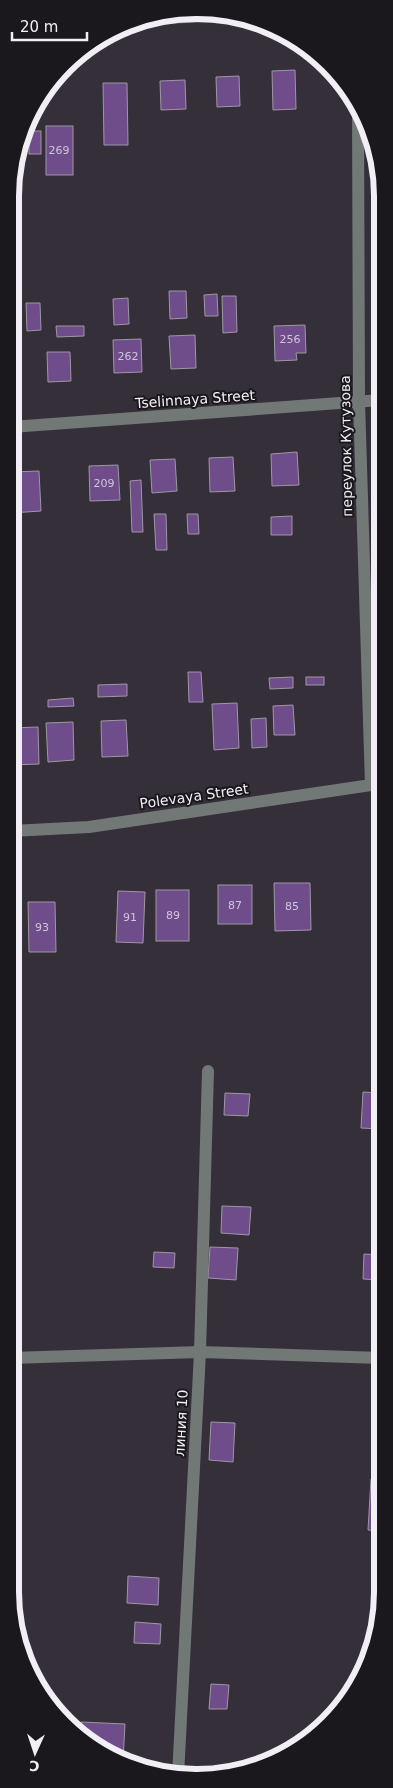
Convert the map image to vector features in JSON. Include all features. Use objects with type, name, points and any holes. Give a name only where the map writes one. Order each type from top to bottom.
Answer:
[{"type":"street","name":"переулок Кутузова","points":[[358,122],[359,402],[374,740]]},
{"type":"street","name":"Tselinnaya Street","points":[[19,426],[374,401]]},
{"type":"street","name":"Polevaya Street","points":[[19,830],[89,827],[374,785]]},
{"type":"street","name":"линия 10","points":[[178,1768],[200,1352],[208,1071]]},
{"type":"street","points":[[19,1358],[200,1352],[374,1358]]},
{"type":"building","points":[[295,70],[296,109],[273,110],[272,71]]},
{"type":"building","points":[[239,76],[240,106],[217,107],[216,77]]},
{"type":"building","points":[[185,80],[186,109],[161,110],[160,81]]},
{"type":"building","points":[[103,83],[127,83],[128,145],[104,145]]},
{"type":"building","points":[[46,126],[73,126],[73,175],[46,175]]},
{"type":"building","points":[[31,131],[41,131],[41,154],[29,154]]},
{"type":"building","points":[[169,291],[186,291],[187,318],[170,319]]},
{"type":"building","points":[[217,294],[218,316],[205,316],[204,295]]},
{"type":"building","points":[[222,296],[236,296],[237,332],[223,333]]},
{"type":"building","points":[[128,298],[129,324],[114,325],[113,299]]},
{"type":"building","points":[[26,303],[40,303],[41,330],[27,331]]},
{"type":"building","points":[[305,325],[306,353],[296,353],[297,360],[275,361],[274,326]]},
{"type":"building","points":[[56,326],[84,326],[84,336],[57,337]]},
{"type":"building","points":[[195,335],[196,368],[171,369],[169,336]]},
{"type":"building","points":[[141,339],[142,372],[114,373],[113,340]]},
{"type":"building","points":[[47,352],[70,352],[71,381],[48,382]]},
{"type":"building","points":[[297,452],[299,485],[272,486],[271,454]]},
{"type":"building","points":[[233,457],[235,491],[210,492],[209,458]]},
{"type":"building","points":[[175,459],[177,491],[152,493],[150,460]]},
{"type":"building","points":[[118,465],[120,500],[90,501],[89,466]]},
{"type":"building","points":[[39,471],[41,511],[19,512],[19,472]]},
{"type":"building","points":[[141,480],[143,532],[132,532],[130,481]]},
{"type":"building","points":[[154,514],[166,514],[167,550],[156,550]]},
{"type":"building","points":[[187,514],[198,514],[199,534],[188,534]]},
{"type":"building","points":[[292,516],[292,535],[271,535],[271,517]]},
{"type":"building","points":[[188,672],[201,672],[203,702],[189,702]]},
{"type":"building","points":[[293,677],[293,688],[270,689],[269,678]]},
{"type":"building","points":[[306,677],[324,677],[324,685],[306,685]]},
{"type":"building","points":[[127,684],[127,696],[98,697],[98,685]]},
{"type":"building","points":[[73,698],[74,706],[48,707],[48,700]]},
{"type":"building","points":[[237,703],[239,748],[214,750],[212,704]]},
{"type":"building","points":[[293,705],[295,735],[274,735],[273,706]]},
{"type":"building","points":[[266,718],[267,747],[252,748],[251,719]]},
{"type":"building","points":[[126,720],[128,756],[102,757],[101,721]]},
{"type":"building","points":[[73,722],[74,760],[48,762],[46,723]]},
{"type":"building","points":[[38,727],[39,764],[19,765],[19,728]]},
{"type":"building","points":[[274,883],[310,883],[311,930],[275,931]]},
{"type":"building","points":[[218,885],[252,885],[252,924],[218,924]]},
{"type":"building","points":[[156,890],[189,890],[189,941],[156,941]]},
{"type":"building","points":[[118,891],[145,892],[143,943],[116,942]]},
{"type":"building","points":[[28,902],[55,902],[56,952],[29,952]]},
{"type":"building","points":[[363,1092],[374,1093],[374,1129],[361,1128]]},
{"type":"building","points":[[225,1093],[250,1094],[248,1116],[224,1115]]},
{"type":"building","points":[[222,1206],[251,1207],[249,1235],[221,1233]]},
{"type":"building","points":[[210,1247],[238,1248],[236,1280],[208,1278]]},
{"type":"building","points":[[154,1252],[175,1253],[174,1268],[153,1267]]},
{"type":"building","points":[[364,1254],[374,1255],[374,1280],[363,1279]]},
{"type":"building","points":[[211,1422],[235,1423],[233,1462],[209,1460]]},
{"type":"building","points":[[371,1479],[374,1479],[374,1530],[368,1530]]},
{"type":"building","points":[[128,1576],[159,1578],[158,1605],[127,1603]]},
{"type":"building","points":[[135,1622],[161,1624],[160,1644],[134,1643]]},
{"type":"building","points":[[211,1684],[229,1685],[227,1709],[209,1709]]},
{"type":"building","points":[[81,1722],[125,1724],[123,1754],[88,1733],[81,1727]]}]
